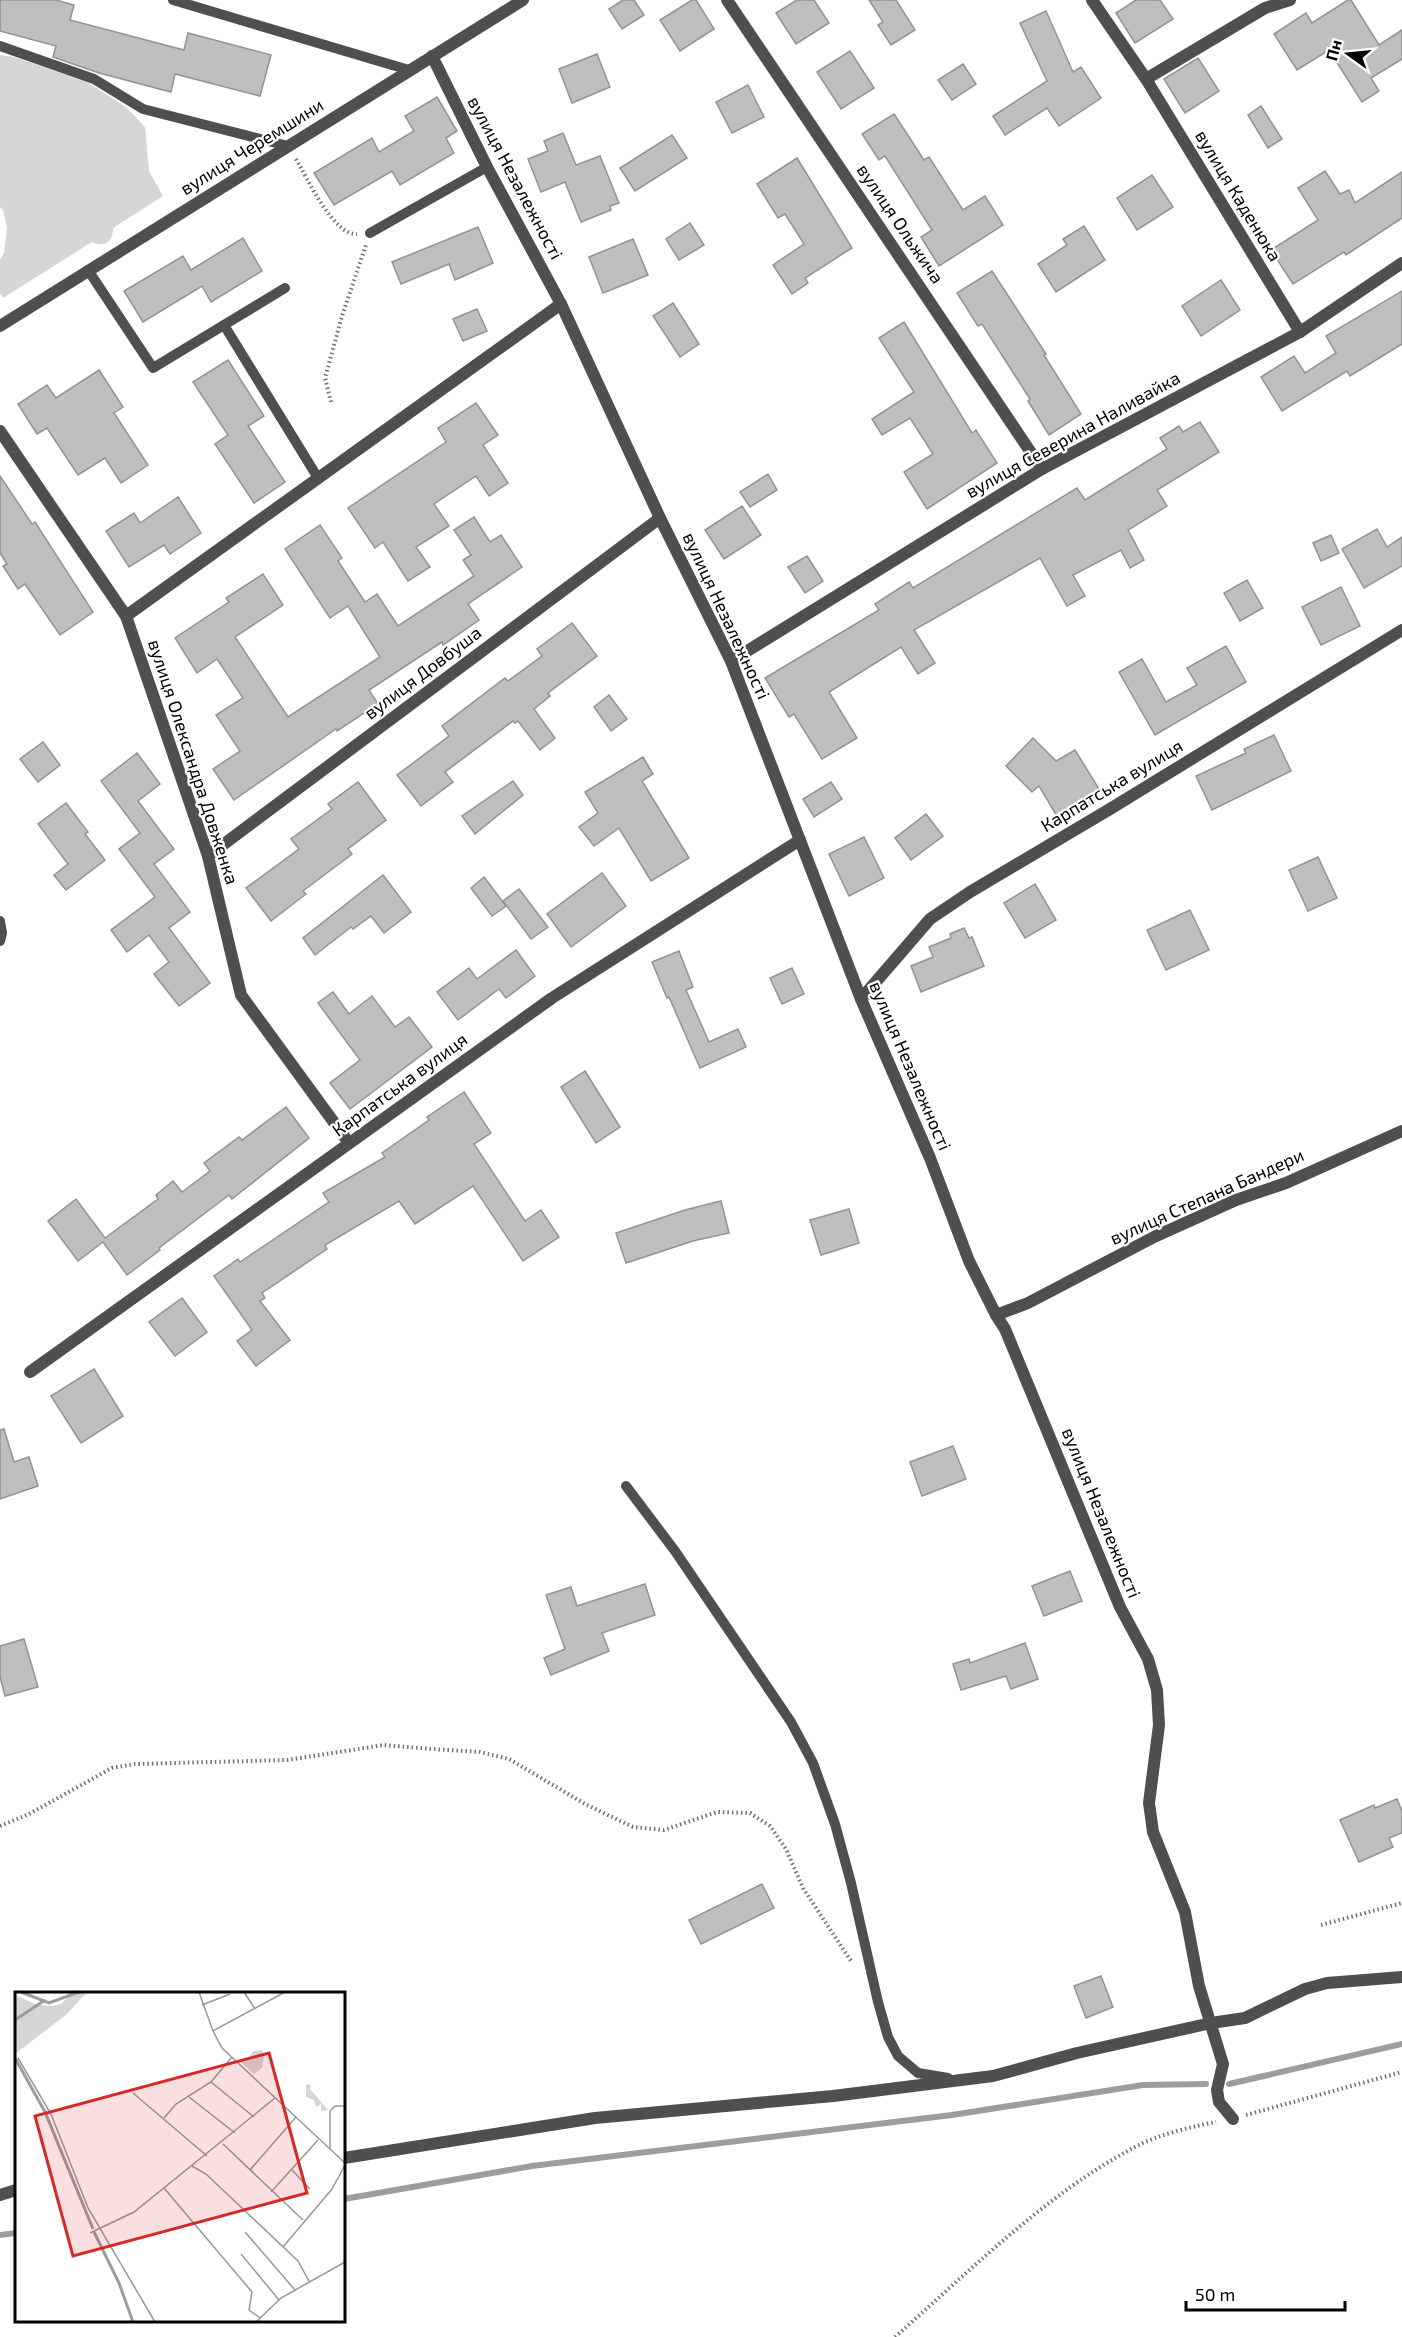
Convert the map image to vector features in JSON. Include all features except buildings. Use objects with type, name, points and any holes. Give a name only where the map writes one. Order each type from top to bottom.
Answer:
[{"type":"street","name":"вулиця Черемшини","points":[[0,326],[523,0]]},
{"type":"street","name":"вулиця Ольжича","points":[[728,0],[1042,469]]},
{"type":"street","name":"вулиця Каденюка","points":[[1092,0],[1146,79],[1299,332]]},
{"type":"street","points":[[1146,79],[1265,8],[1290,0]]},
{"type":"street","name":"вулиця Незалежності","points":[[432,56],[487,167],[561,304],[660,518],[731,661],[861,999],[930,1158],[969,1260],[1005,1329],[1120,1608],[1148,1659],[1157,1690],[1159,1725],[1149,1803],[1153,1832],[1185,1912],[1199,1986],[1223,2064],[1217,2090],[1219,2102],[1233,2119]]},
{"type":"street","name":"вулиця Северина Наливайка","points":[[731,661],[1042,469],[1299,332],[1402,262]]},
{"type":"street","points":[[126,616],[561,304]]},
{"type":"street","name":"вулиця Олександра Довженка","points":[[0,431],[126,616],[208,856],[241,995],[349,1143]]},
{"type":"street","name":"вулиця Довбуша","points":[[208,856],[660,518]]},
{"type":"street","name":"Карпатська вулиця","points":[[861,999],[930,919],[970,892],[1402,630]]},
{"type":"street","name":"Карпатська вулиця","points":[[30,1372],[552,998],[800,840]]},
{"type":"street","name":"вулиця Степана Бандери","points":[[996,1315],[1028,1303],[1154,1237],[1236,1200],[1286,1183],[1402,1131]]},
{"type":"street","points":[[345,2158],[595,2118],[833,2096],[993,2076],[1077,2053],[1211,2023],[1245,2018],[1305,1989],[1327,1983],[1402,1977]]},
{"type":"street","points":[[0,2194],[15,2190]]},
{"type":"lane","points":[[173,0],[409,70]]},
{"type":"lane","points":[[0,46],[94,79],[143,109],[288,146]]},
{"type":"lane","points":[[370,233],[487,167]]},
{"type":"lane","points":[[88,270],[153,368],[285,288]]},
{"type":"lane","points":[[224,325],[318,478]]},
{"type":"lane","points":[[0,921],[2,933],[0,941]]},
{"type":"lane","points":[[626,1486],[675,1551],[791,1722],[813,1763],[835,1824],[888,2037],[898,2056],[918,2073],[964,2080]]},
{"type":"path","points":[[288,146],[338,227],[350,235],[370,233],[342,316],[326,378],[331,402]]},
{"type":"path","points":[[0,1826],[29,1814],[112,1768],[135,1764],[287,1760],[384,1745],[480,1752],[509,1760],[585,1804],[633,1827],[664,1830],[717,1812],[750,1814],[761,1820],[770,1826],[786,1850],[803,1888],[856,1968]]},
{"type":"path","points":[[1321,1925],[1402,1903]]},
{"type":"path","points":[[895,2337],[1051,2200],[1139,2145],[1200,2125],[1233,2119],[1402,2072]]},
{"type":"shaded area","points":[[0,55],[14,57],[87,82],[126,107],[145,127],[149,171],[163,196],[113,228],[110,240],[104,244],[92,242],[3,298],[0,293],[0,260],[4,253],[7,228],[3,210],[0,207]]},
{"type":"waterway","points":[[1229,2084],[1402,2044]]},
{"type":"waterway","points":[[345,2199],[532,2166],[952,2115],[1143,2085],[1206,2084]]},
{"type":"waterway","points":[[0,2235],[15,2233]]}]
